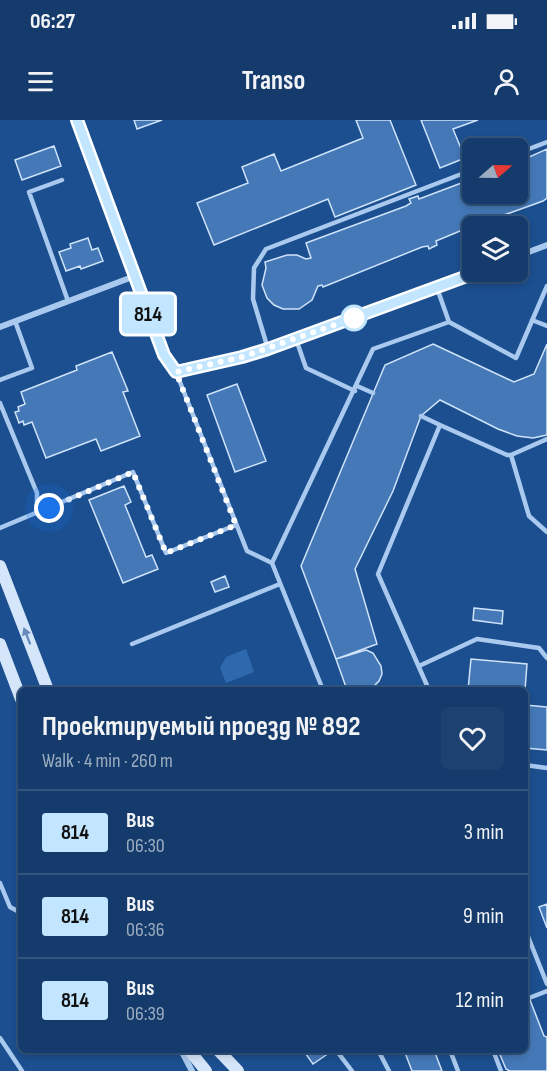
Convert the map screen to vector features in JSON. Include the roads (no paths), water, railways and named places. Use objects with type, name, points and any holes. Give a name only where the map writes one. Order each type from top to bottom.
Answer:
[{"type":"main road","points":[[0,566],[47,687]]},
{"type":"main road","points":[[0,644],[18,691]]},
{"type":"main road","points":[[191,1053],[206,1071]]},
{"type":"main road","points":[[221,1053],[238,1071]]},
{"type":"street","points":[[77,120],[164,355],[176,372],[268,349],[462,278]]},
{"type":"street","points":[[528,252],[547,245]]},
{"type":"street","points":[[0,327],[135,276]]},
{"type":"street","points":[[183,1053],[192,1071]]},
{"type":"lane","points":[[528,149],[547,142]]},
{"type":"lane","points":[[268,349],[253,299],[254,268],[266,249],[462,174]]},
{"type":"lane","points":[[62,180],[29,192],[68,301]]},
{"type":"lane","points":[[437,288],[449,322],[516,358],[547,286]]},
{"type":"lane","points":[[532,320],[547,326]]},
{"type":"lane","points":[[0,380],[32,368],[15,321]]},
{"type":"lane","points":[[272,563],[373,350],[449,322]]},
{"type":"lane","points":[[296,339],[306,368],[373,393]]},
{"type":"lane","points":[[176,372],[247,551],[272,563],[322,687]]},
{"type":"lane","points":[[0,403],[37,493],[37,513]]},
{"type":"lane","points":[[421,416],[507,455],[547,440]]},
{"type":"lane","points":[[428,687],[378,574],[440,425]]},
{"type":"lane","points":[[511,455],[529,516],[547,532]]},
{"type":"lane","points":[[0,528],[133,472],[166,553],[236,525]]},
{"type":"lane","points":[[132,644],[280,584]]},
{"type":"lane","points":[[419,666],[477,639],[539,648],[547,658]]},
{"type":"lane","points":[[528,765],[547,768]]},
{"type":"lane","points":[[0,883],[10,907],[18,911]]},
{"type":"lane","points":[[528,936],[547,984]]},
{"type":"lane","points":[[529,998],[547,991]]},
{"type":"lane","points":[[0,1038],[22,1071]]},
{"type":"lane","points":[[338,1053],[352,1071]]},
{"type":"lane","points":[[380,1053],[389,1071]]},
{"type":"lane","points":[[451,1053],[458,1071]]},
{"type":"lane","points":[[494,1053],[501,1071]]}]
